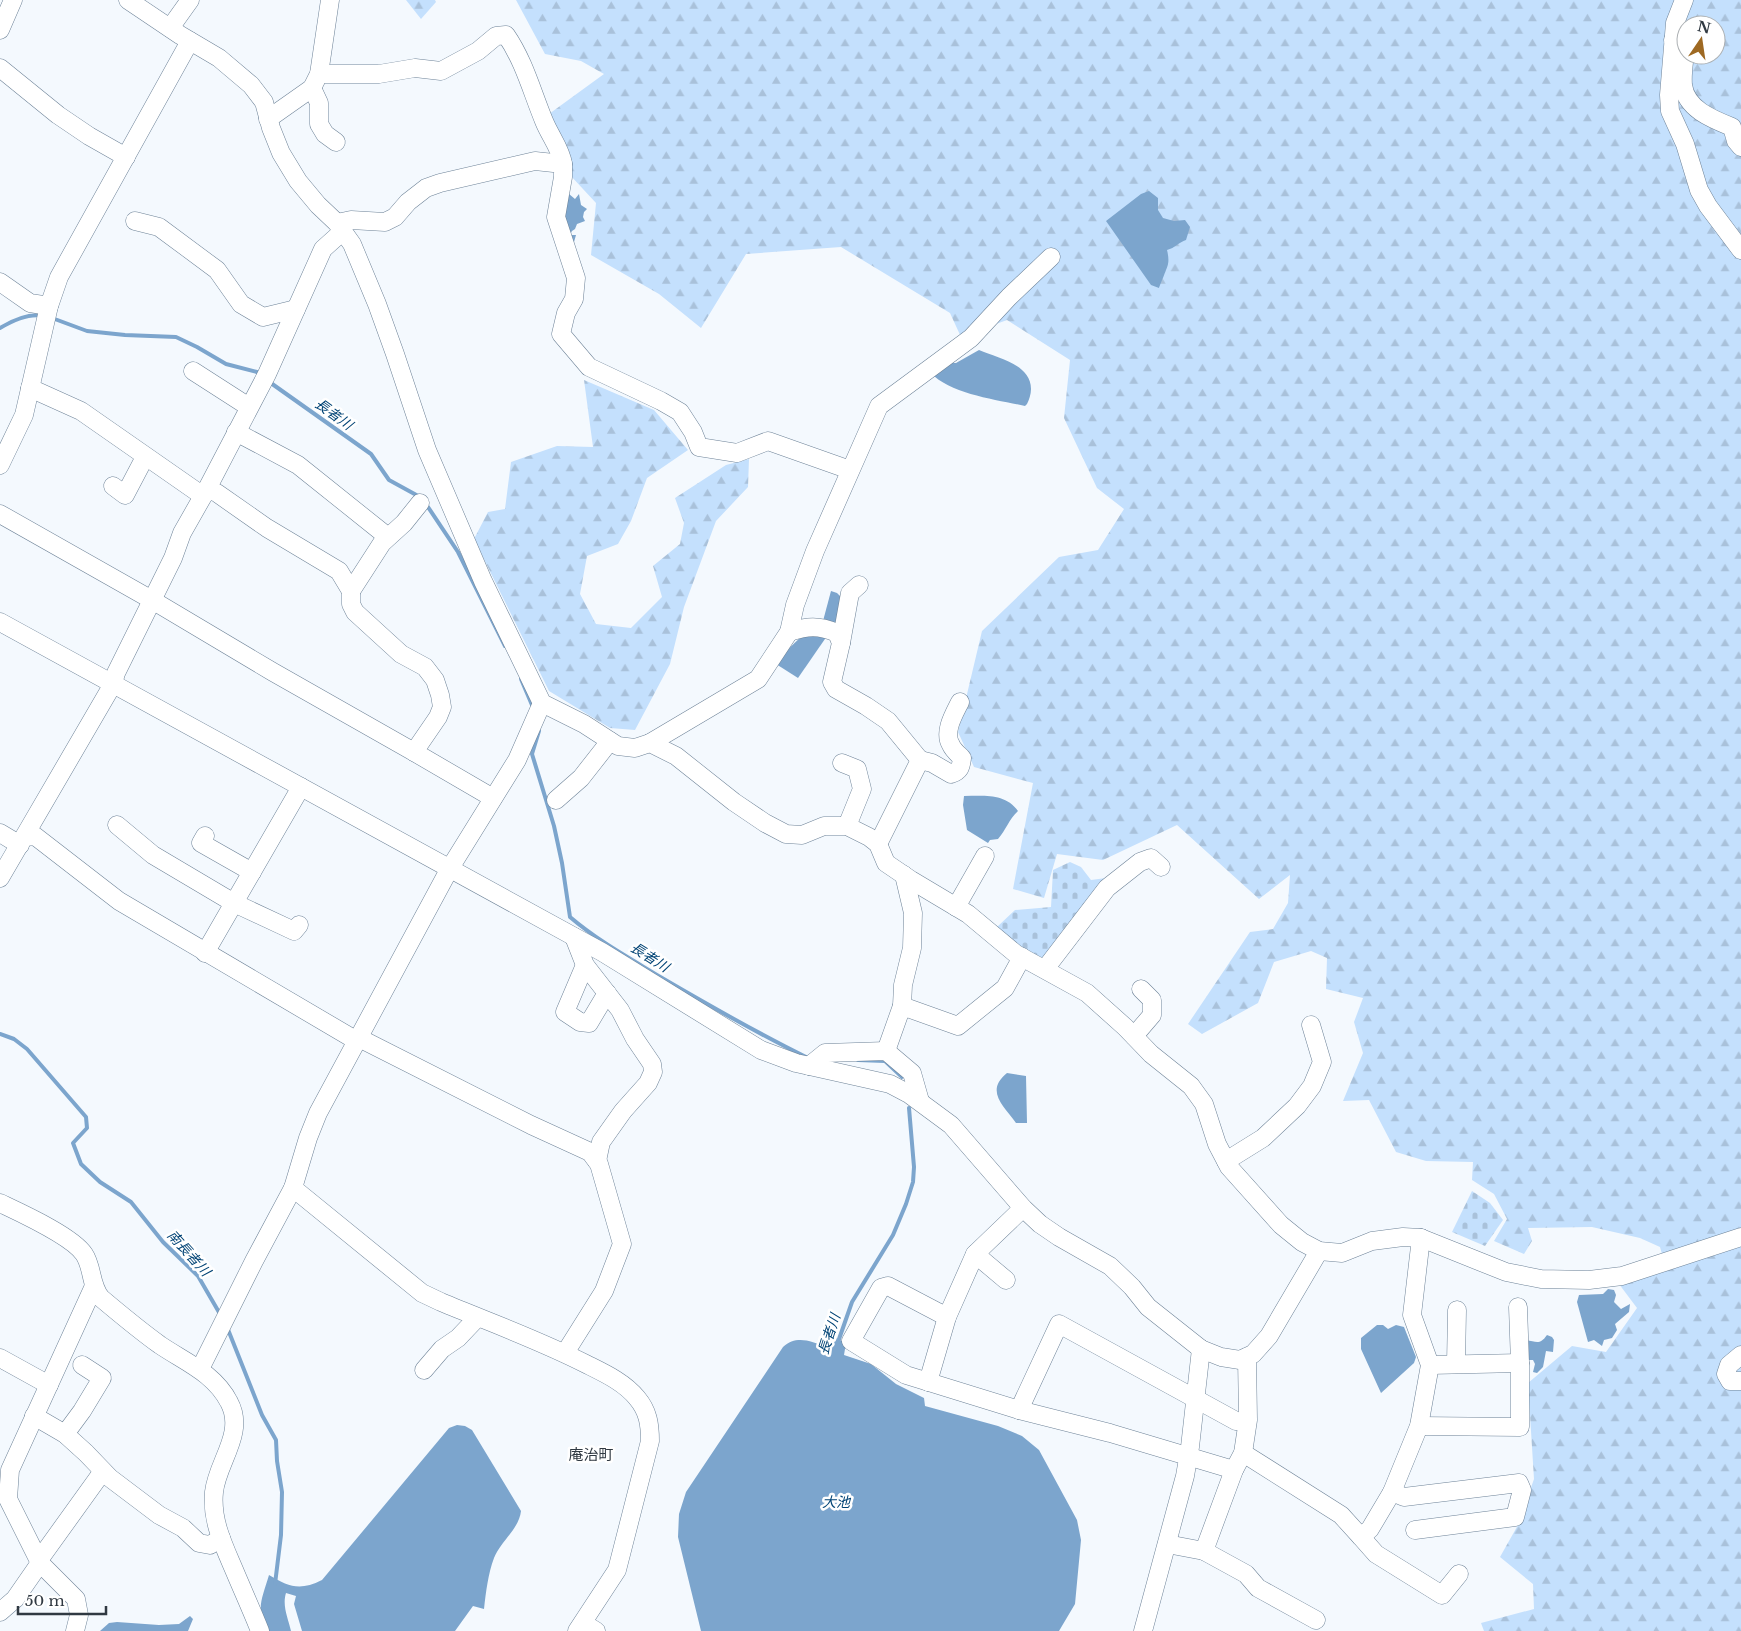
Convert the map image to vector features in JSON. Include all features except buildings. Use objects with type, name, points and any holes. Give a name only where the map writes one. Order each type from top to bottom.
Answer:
[{"type":"street","points":[[0,30],[13,0]]},
{"type":"street","points":[[128,0],[219,58],[251,84],[264,102],[280,153],[318,205],[340,227],[352,244],[396,354],[427,450],[463,538],[542,703],[584,724],[618,746],[635,748],[650,743],[758,680],[788,632],[795,605],[815,551],[879,406],[971,338],[1008,297],[1051,257]]},
{"type":"street","points":[[170,28],[190,0]]},
{"type":"street","points":[[330,0],[315,81],[320,124],[324,134],[336,142]]},
{"type":"street","points":[[1684,0],[1675,23],[1668,96],[1670,111],[1685,144],[1699,190],[1708,206],[1741,250]]},
{"type":"street","points":[[268,119],[315,81],[415,68],[441,70],[478,51],[496,36],[506,35],[516,50],[545,124],[562,156],[563,177],[556,217],[576,278],[574,299],[566,314],[561,334],[589,367],[661,400],[680,412],[699,447],[737,453],[768,441],[850,470]]},
{"type":"street","points":[[1673,40],[1685,53],[1683,86],[1689,102],[1701,113],[1732,127],[1736,141],[1741,147]]},
{"type":"street","points":[[0,465],[24,415],[48,313],[59,277],[190,41]]},
{"type":"street","points":[[0,68],[58,115],[89,136],[126,157]]},
{"type":"street","points":[[0,878],[113,684],[116,673],[173,558],[182,533],[205,493],[264,378],[323,249],[340,227],[351,220],[385,222],[395,217],[408,202],[426,188],[440,183],[535,161],[563,164]]},
{"type":"street","points":[[135,221],[159,227],[217,270],[241,304],[263,317],[296,309]]},
{"type":"street","points":[[0,282],[48,313]]},
{"type":"street","points":[[193,372],[249,407]]},
{"type":"street","points":[[30,388],[81,411],[146,457],[205,493],[217,493],[267,528],[339,571],[351,592],[351,604],[355,612],[401,654],[425,667],[435,680],[442,707],[438,717],[414,752]]},
{"type":"street","points":[[236,432],[298,465],[388,537]]},
{"type":"street","points":[[113,486],[125,495],[146,457]]},
{"type":"street","points":[[351,592],[382,543],[404,523],[420,503]]},
{"type":"street","points":[[0,514],[493,798]]},
{"type":"street","points":[[859,585],[850,593],[832,682],[836,689],[888,721],[920,760],[932,763],[951,774],[961,768],[962,758],[950,744],[948,733],[960,702]]},
{"type":"street","points":[[0,622],[602,952],[761,1050],[890,1084],[920,1101],[952,1126],[1023,1208],[1059,1237],[1110,1266],[1132,1287],[1148,1307],[1201,1349],[1220,1358],[1240,1360],[1254,1354],[1269,1336],[1319,1251]]},
{"type":"street","points":[[788,632],[807,626],[825,628],[837,633],[841,643]]},
{"type":"street","points":[[200,1369],[293,1188],[308,1138],[318,1114],[450,868],[517,760],[542,703]]},
{"type":"street","points":[[556,800],[581,778],[610,741]]},
{"type":"street","points":[[650,743],[676,756],[734,802],[765,823],[786,834],[802,835],[824,826],[847,826],[869,837],[878,844],[886,863],[968,914],[1022,957],[1087,994],[1134,1036],[1151,1054],[1191,1086],[1204,1104],[1217,1144],[1229,1167],[1281,1225],[1302,1242],[1319,1251],[1342,1253],[1372,1241],[1403,1237],[1421,1238],[1506,1272],[1541,1279],[1589,1280],[1622,1276],[1741,1237]]},
{"type":"street","points":[[878,844],[920,760]]},
{"type":"street","points":[[842,763],[857,769],[862,789],[847,826]]},
{"type":"street","points":[[205,953],[301,787]]},
{"type":"street","points":[[117,825],[153,855],[234,903],[294,931],[299,926]]},
{"type":"street","points":[[0,833],[22,841],[35,836],[119,901],[205,953],[358,1039],[531,1125],[590,1152],[597,1161],[622,1244],[604,1291],[564,1353]]},
{"type":"street","points":[[205,836],[201,843],[252,872]]},
{"type":"street","points":[[956,907],[985,856]]},
{"type":"street","points":[[1045,969],[1107,888],[1140,862],[1151,858],[1161,867]]},
{"type":"street","points":[[886,1051],[902,1006],[903,985],[912,948],[913,913],[904,875]]},
{"type":"street","points":[[574,937],[585,965],[620,1010],[635,1039],[652,1064],[653,1072],[648,1083],[601,1142],[597,1161]]},
{"type":"street","points":[[902,1006],[958,1026],[1005,988],[1022,957]]},
{"type":"street","points":[[585,965],[566,1012],[580,1022],[589,1022],[607,993]]},
{"type":"street","points":[[1134,1036],[1152,1015],[1152,1000],[1142,989]]},
{"type":"street","points":[[1226,1161],[1263,1138],[1297,1106],[1312,1086],[1322,1062],[1311,1025]]},
{"type":"street","points":[[810,1062],[825,1053],[886,1051],[912,1074],[920,1101]]},
{"type":"street","points":[[293,1188],[422,1293],[477,1318],[564,1353],[622,1384],[637,1397],[645,1410],[650,1425],[650,1441],[617,1570],[585,1628]]},
{"type":"street","points":[[0,1203],[77,1246],[85,1255],[94,1286],[100,1298],[152,1339],[210,1377],[229,1402],[233,1414],[232,1439],[216,1480],[214,1492],[215,1518],[221,1538],[260,1631]]},
{"type":"street","points":[[928,1382],[947,1316],[975,1254],[1023,1208]]},
{"type":"street","points":[[1360,1538],[1370,1529],[1392,1492],[1419,1426],[1430,1365],[1412,1315],[1421,1238]]},
{"type":"street","points":[[975,1254],[1006,1280]]},
{"type":"street","points":[[75,1631],[79,1614],[76,1599],[40,1561],[8,1499],[10,1470],[94,1286]]},
{"type":"street","points":[[947,1316],[888,1286],[881,1288],[851,1341],[906,1376],[1019,1410],[1110,1433],[1234,1470]]},
{"type":"street","points":[[1419,1426],[1520,1427],[1518,1307]]},
{"type":"street","points":[[1456,1364],[1457,1310]]},
{"type":"street","points":[[424,1370],[442,1349],[458,1338],[477,1318]]},
{"type":"street","points":[[1019,1410],[1059,1324],[1236,1421],[1247,1422]]},
{"type":"street","points":[[1143,1631],[1189,1456],[1201,1349]]},
{"type":"street","points":[[1741,1355],[1729,1365],[1726,1374],[1730,1381],[1741,1380]]},
{"type":"street","points":[[1204,1551],[1234,1470],[1243,1453],[1247,1422],[1247,1357]]},
{"type":"street","points":[[0,1358],[49,1385]]},
{"type":"street","points":[[1430,1365],[1520,1363]]},
{"type":"street","points":[[64,1434],[82,1411],[102,1378],[82,1365]]},
{"type":"street","points":[[34,1416],[64,1434],[110,1478],[159,1515],[183,1528],[199,1543],[210,1545],[221,1538]]},
{"type":"street","points":[[1243,1453],[1341,1515],[1376,1554],[1442,1595],[1459,1574]]},
{"type":"street","points":[[0,1612],[15,1599],[103,1471]]},
{"type":"street","points":[[1392,1492],[1404,1497],[1519,1483],[1522,1490],[1515,1517],[1415,1530]]},
{"type":"street","points":[[1167,1544],[1204,1551],[1246,1574],[1258,1588],[1316,1620]]},
{"type":"green space","points":[[406,0],[435,0],[436,2],[421,19]]},
{"type":"green space","points":[[516,0],[1741,0],[1741,1631],[1484,1631],[1481,1623],[1534,1609],[1533,1584],[1500,1557],[1518,1525],[1534,1479],[1528,1383],[1572,1346],[1606,1352],[1637,1308],[1619,1284],[1666,1269],[1660,1247],[1640,1238],[1592,1227],[1528,1228],[1532,1241],[1524,1254],[1494,1241],[1507,1219],[1494,1194],[1472,1180],[1473,1162],[1426,1161],[1396,1152],[1369,1100],[1343,1101],[1363,1053],[1354,1022],[1363,998],[1326,989],[1327,958],[1311,951],[1274,962],[1258,1003],[1202,1034],[1188,1024],[1250,932],[1273,929],[1288,903],[1290,875],[1259,899],[1177,825],[1103,860],[1057,854],[1044,898],[1013,889],[1033,783],[974,767],[958,732],[982,631],[1059,557],[1098,550],[1124,509],[1097,488],[1064,418],[1070,360],[1007,320],[961,337],[950,313],[841,247],[746,254],[701,328],[659,294],[591,255],[596,203],[570,175],[549,114],[604,74],[581,61],[545,54]]},
{"type":"green space","points":[[584,380],[654,410],[688,450],[647,478],[631,521],[618,544],[587,556],[580,594],[596,624],[631,628],[662,597],[653,566],[680,544],[684,523],[675,498],[726,465],[749,459],[748,487],[716,521],[684,607],[670,664],[635,730],[610,728],[549,691],[474,539],[488,512],[505,509],[511,462],[557,446],[593,447]]},
{"type":"green space","points":[[1070,862],[1081,867],[1091,880],[1106,878],[1046,961],[1022,952],[997,927],[1015,910],[1051,907],[1053,870]]},
{"type":"green space","points":[[1472,1191],[1490,1203],[1503,1220],[1485,1246],[1452,1232]]},
{"type":"water","points":[[1149,191],[1158,198],[1158,210],[1163,218],[1174,221],[1185,220],[1190,227],[1186,240],[1167,250],[1168,264],[1159,288],[1151,285],[1106,221],[1141,194]]},
{"type":"water","points":[[569,194],[575,199],[579,194],[581,205],[587,209],[583,217],[585,221],[577,224],[570,235],[576,235],[574,242],[571,244],[563,228]]},
{"type":"water","points":[[979,350],[1012,363],[1025,373],[1030,380],[1031,393],[1025,406],[962,391],[939,380],[931,373],[943,363],[956,363]]},
{"type":"water","points":[[831,591],[841,597],[838,627],[823,621]]},
{"type":"water","points":[[804,634],[827,636],[798,678],[776,664],[781,656]]},
{"type":"water","points":[[964,796],[1000,798],[1013,805],[1018,811],[998,839],[990,840],[988,843],[967,830],[963,805]]},
{"type":"water","points":[[1007,1073],[1026,1076],[1027,1123],[1016,1123],[998,1098],[997,1086]]},
{"type":"water","points":[[1608,1289],[1614,1290],[1616,1295],[1614,1302],[1621,1309],[1630,1304],[1629,1312],[1615,1324],[1617,1330],[1612,1338],[1604,1340],[1602,1346],[1594,1340],[1588,1342],[1577,1302],[1579,1295],[1603,1294]]},
{"type":"water","points":[[1377,1325],[1383,1325],[1388,1329],[1396,1325],[1404,1327],[1416,1357],[1414,1363],[1381,1393],[1361,1349],[1361,1338]]},
{"type":"water","points":[[1547,1335],[1554,1340],[1553,1352],[1546,1351],[1543,1367],[1537,1373],[1533,1372],[1535,1364],[1533,1360],[1529,1360],[1526,1353],[1526,1340],[1540,1342]]},
{"type":"water","name":"大池","points":[[831,1336],[846,1343],[844,1355],[871,1364],[896,1384],[924,1398],[925,1406],[998,1426],[1022,1436],[1039,1450],[1077,1520],[1081,1540],[1075,1604],[1059,1631],[701,1631],[678,1537],[679,1514],[686,1492],[783,1347],[793,1341],[804,1340],[826,1347]]},
{"type":"water","points":[[457,1425],[465,1426],[472,1430],[521,1511],[517,1524],[494,1558],[484,1609],[473,1606],[455,1631],[302,1631],[294,1604],[296,1596],[286,1593],[285,1607],[291,1631],[266,1631],[261,1615],[261,1603],[269,1575],[295,1586],[307,1586],[322,1580],[449,1428]]},
{"type":"water","points":[[190,1616],[193,1619],[188,1631],[100,1631],[109,1623],[179,1624]]},
{"type":"waterway","name":"長者川","points":[[0,328],[15,320],[38,315],[43,316]]},
{"type":"waterway","name":"長者川","points":[[52,318],[87,331],[176,337],[226,364],[257,372],[260,376]]},
{"type":"waterway","name":"長者川","points":[[268,381],[371,454],[389,480],[420,497]]},
{"type":"waterway","name":"長者川","points":[[426,504],[458,552],[505,646]]},
{"type":"waterway","name":"長者川","points":[[521,679],[532,705]]},
{"type":"waterway","name":"長者川","points":[[539,731],[532,754],[554,826],[570,917],[603,942],[662,978],[806,1057]]},
{"type":"waterway","name":"南長者川","points":[[0,1034],[14,1039],[27,1049],[86,1117],[87,1128],[73,1143],[81,1164],[100,1182],[131,1202],[163,1242],[198,1276],[220,1314]]},
{"type":"waterway","name":"長者川","points":[[858,1060],[885,1061],[902,1077]]},
{"type":"waterway","name":"長者川","points":[[838,1342],[852,1302],[893,1235],[913,1182],[914,1167],[909,1108]]},
{"type":"waterway","name":"南長者川","points":[[227,1327],[262,1415],[276,1440],[282,1492],[281,1535],[275,1584]]},
{"type":"district","name":"庵治町","points":[[591,1455]]}]
